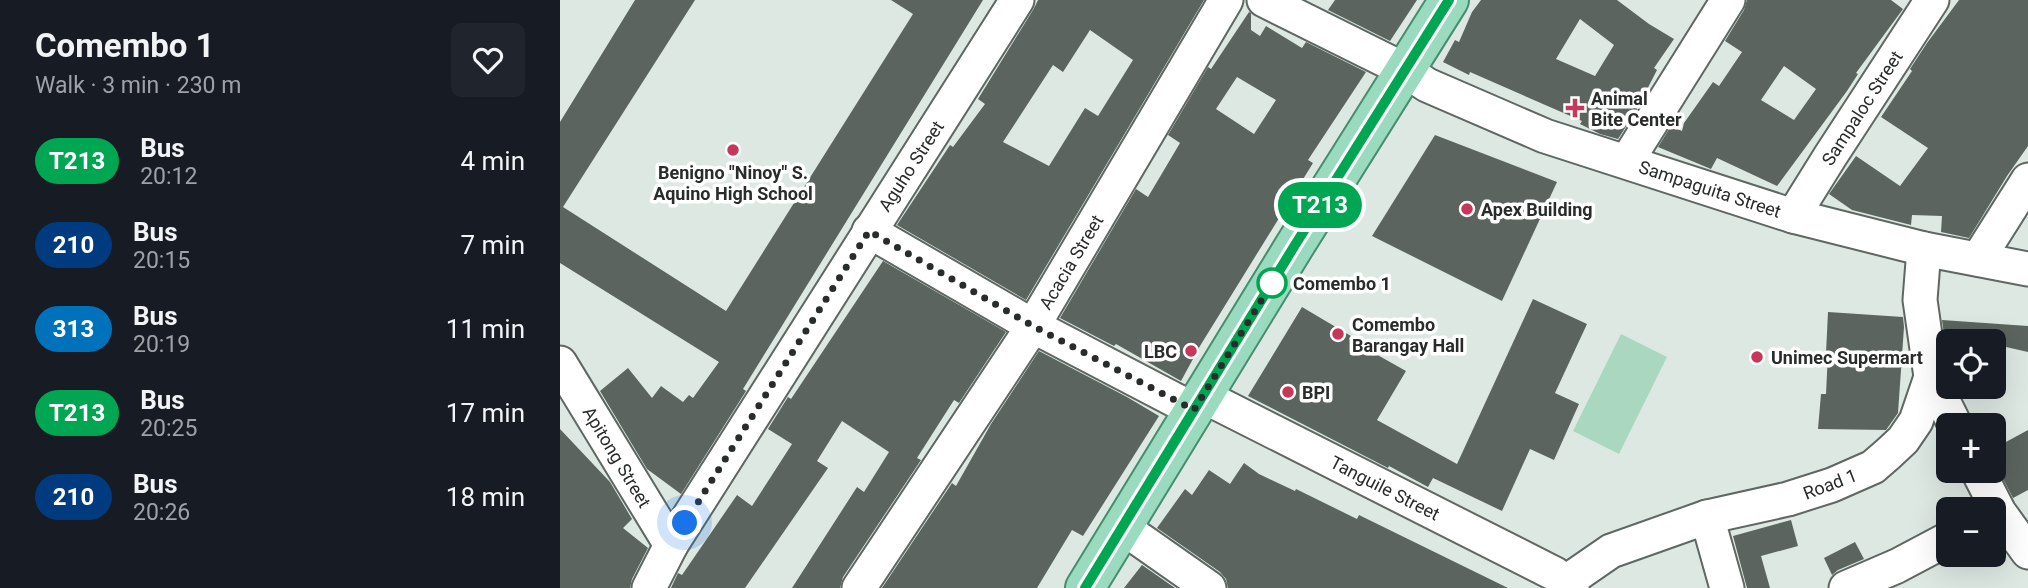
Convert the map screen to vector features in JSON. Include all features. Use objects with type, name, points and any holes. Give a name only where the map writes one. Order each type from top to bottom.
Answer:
[{"type":"main road","points":[[1085,588],[1449,0]]},
{"type":"street","name":"Aguho Street","points":[[671,545],[1017,0]]},
{"type":"street","name":"Acacia Street","points":[[859,588],[1033,326],[1226,0]]},
{"type":"street","name":"Sampaguita Street","points":[[1264,0],[1405,70],[1427,85],[1545,136],[1793,216],[1924,249],[2028,270]]},
{"type":"street","points":[[1627,161],[1728,0]]},
{"type":"street","name":"Sampaloc Street","points":[[1793,216],[1932,0]]},
{"type":"street","points":[[1978,259],[2028,180]]},
{"type":"street","name":"Tanguile Street","points":[[869,231],[1033,326],[1555,574],[1569,585]]},
{"type":"street","name":"Road 1","points":[[1569,585],[1611,551],[1707,517],[1788,499],[1832,485],[1873,467],[1903,440],[1916,421],[1931,377],[1920,300],[1924,249]]},
{"type":"street","name":"Apitong Street","points":[[560,363],[671,545]]},
{"type":"street","points":[[1931,377],[1949,413]]},
{"type":"street","points":[[1707,517],[1727,588]]},
{"type":"street","points":[[2006,526],[2028,552]]},
{"type":"street","points":[[1122,527],[1209,588]]},
{"type":"street","points":[[649,588],[671,545]]},
{"type":"street","points":[[1846,588],[1908,577],[1936,550]]},
{"type":"green space","points":[[1621,334],[1667,357],[1619,454],[1573,431]]},
{"type":"building","points":[[635,0],[695,0],[563,207],[726,311],[913,14],[891,0],[983,0],[681,494],[647,469],[600,391],[628,368],[652,398],[661,386],[683,402],[689,395],[693,398],[719,362],[560,263],[560,122]]},
{"type":"building","points":[[1038,0],[1204,0],[1026,300],[897,225],[950,145],[953,147],[985,104],[978,99]],"holes":[[[1090,30],[1133,60],[1098,116],[1085,108],[1049,166],[1003,142],[1053,65],[1063,72]]]},
{"type":"building","points":[[1335,0],[1417,0],[1390,41],[1328,10]]},
{"type":"building","points":[[1481,0],[1617,0],[1674,39],[1654,68],[1657,70],[1618,139],[1600,134],[1580,124],[1582,121],[1443,62],[1455,40],[1459,42],[1472,12]],"holes":[[[1580,19],[1614,45],[1595,76],[1556,59]]]},
{"type":"building","points":[[1747,0],[1891,0],[1903,9],[1777,186],[1717,158],[1711,169],[1658,147],[1671,126],[1682,131],[1684,123],[1713,82],[1719,86],[1742,52],[1725,41]],"holes":[[[1784,66],[1816,89],[1794,120],[1761,100]]]},
{"type":"building","points":[[1959,0],[2028,0],[2028,146],[1969,238],[1941,232],[1942,216],[1912,215],[1911,225],[1852,210],[1829,194],[1856,156],[1900,186],[1928,148],[1881,117],[1927,43]]},
{"type":"building","points":[[1249,12],[1251,30],[1260,36],[1266,26],[1302,48],[1306,42],[1366,72],[1308,160],[1313,163],[1181,381],[1116,344],[1114,346],[1060,318],[1136,189],[1148,197],[1180,143],[1168,135],[1208,67],[1211,69]],"holes":[[[1237,77],[1276,100],[1254,134],[1216,109]]]},
{"type":"building","name":"Apex Building","points":[[1435,135],[1557,182],[1502,301],[1372,236]]},
{"type":"building","points":[[883,261],[1006,332],[959,403],[954,400],[917,458],[921,460],[843,577],[840,588],[792,588],[857,487],[864,492],[889,452],[842,421],[817,461],[828,468],[745,588],[671,588],[678,573],[682,575],[737,495],[752,506],[792,444],[768,429]]},
{"type":"building","points":[[1533,299],[1587,324],[1555,393],[1579,404],[1554,460],[1530,449],[1502,511],[1433,478],[1428,487],[1248,396],[1302,307],[1351,336],[1349,339],[1406,371],[1377,420],[1457,464]]},
{"type":"building","points":[[1828,312],[1903,317],[1898,413],[1886,430],[1818,429],[1821,394],[1826,394]]},
{"type":"building","points":[[1942,320],[2028,326],[2028,352],[2006,347],[2006,329],[1943,329]]},
{"type":"building","points":[[1039,351],[1159,416],[1083,536],[1072,530],[1037,588],[882,588],[952,483],[956,486],[991,424]]},
{"type":"building","points":[[560,429],[610,482],[632,519],[623,528],[648,548],[630,588],[560,588]]},
{"type":"building","points":[[2028,430],[2028,490],[2013,498],[2005,483],[2006,442]]},
{"type":"building","points":[[1244,463],[1259,474],[1357,519],[1359,515],[1508,588],[1228,588],[1226,579],[1220,572],[1157,528],[1185,489],[1192,495],[1209,470],[1230,484]]},
{"type":"building","points":[[1791,520],[1798,546],[1761,556],[1770,588],[1747,588],[1733,536]]},
{"type":"building","points":[[1855,542],[1864,559],[1832,575],[1824,558]]},
{"type":"building","points":[[1142,565],[1175,588],[1124,588]]},
{"type":"bus line","name":"T213","points":[[1085,588],[1449,0]]},
{"type":"place","name":"Animal Bite Center","points":[[1575,108]]},
{"type":"place","name":"Benigno \"Ninoy\" S. Aquino High School","points":[[733,150]]},
{"type":"place","name":"Apex Building","points":[[1467,209]]},
{"type":"place","name":"Comembo 1","points":[[1272,283]]},
{"type":"place","name":"Comembo Barangay Hall","points":[[1338,334]]},
{"type":"place","name":"LBC","points":[[1191,351]]},
{"type":"place","name":"Unimec Supermart","points":[[1757,357]]},
{"type":"place","name":"BPI","points":[[1288,392]]},
{"type":"route","points":[[685,523],[869,231],[1033,326],[1194,410],[1272,283]]}]
